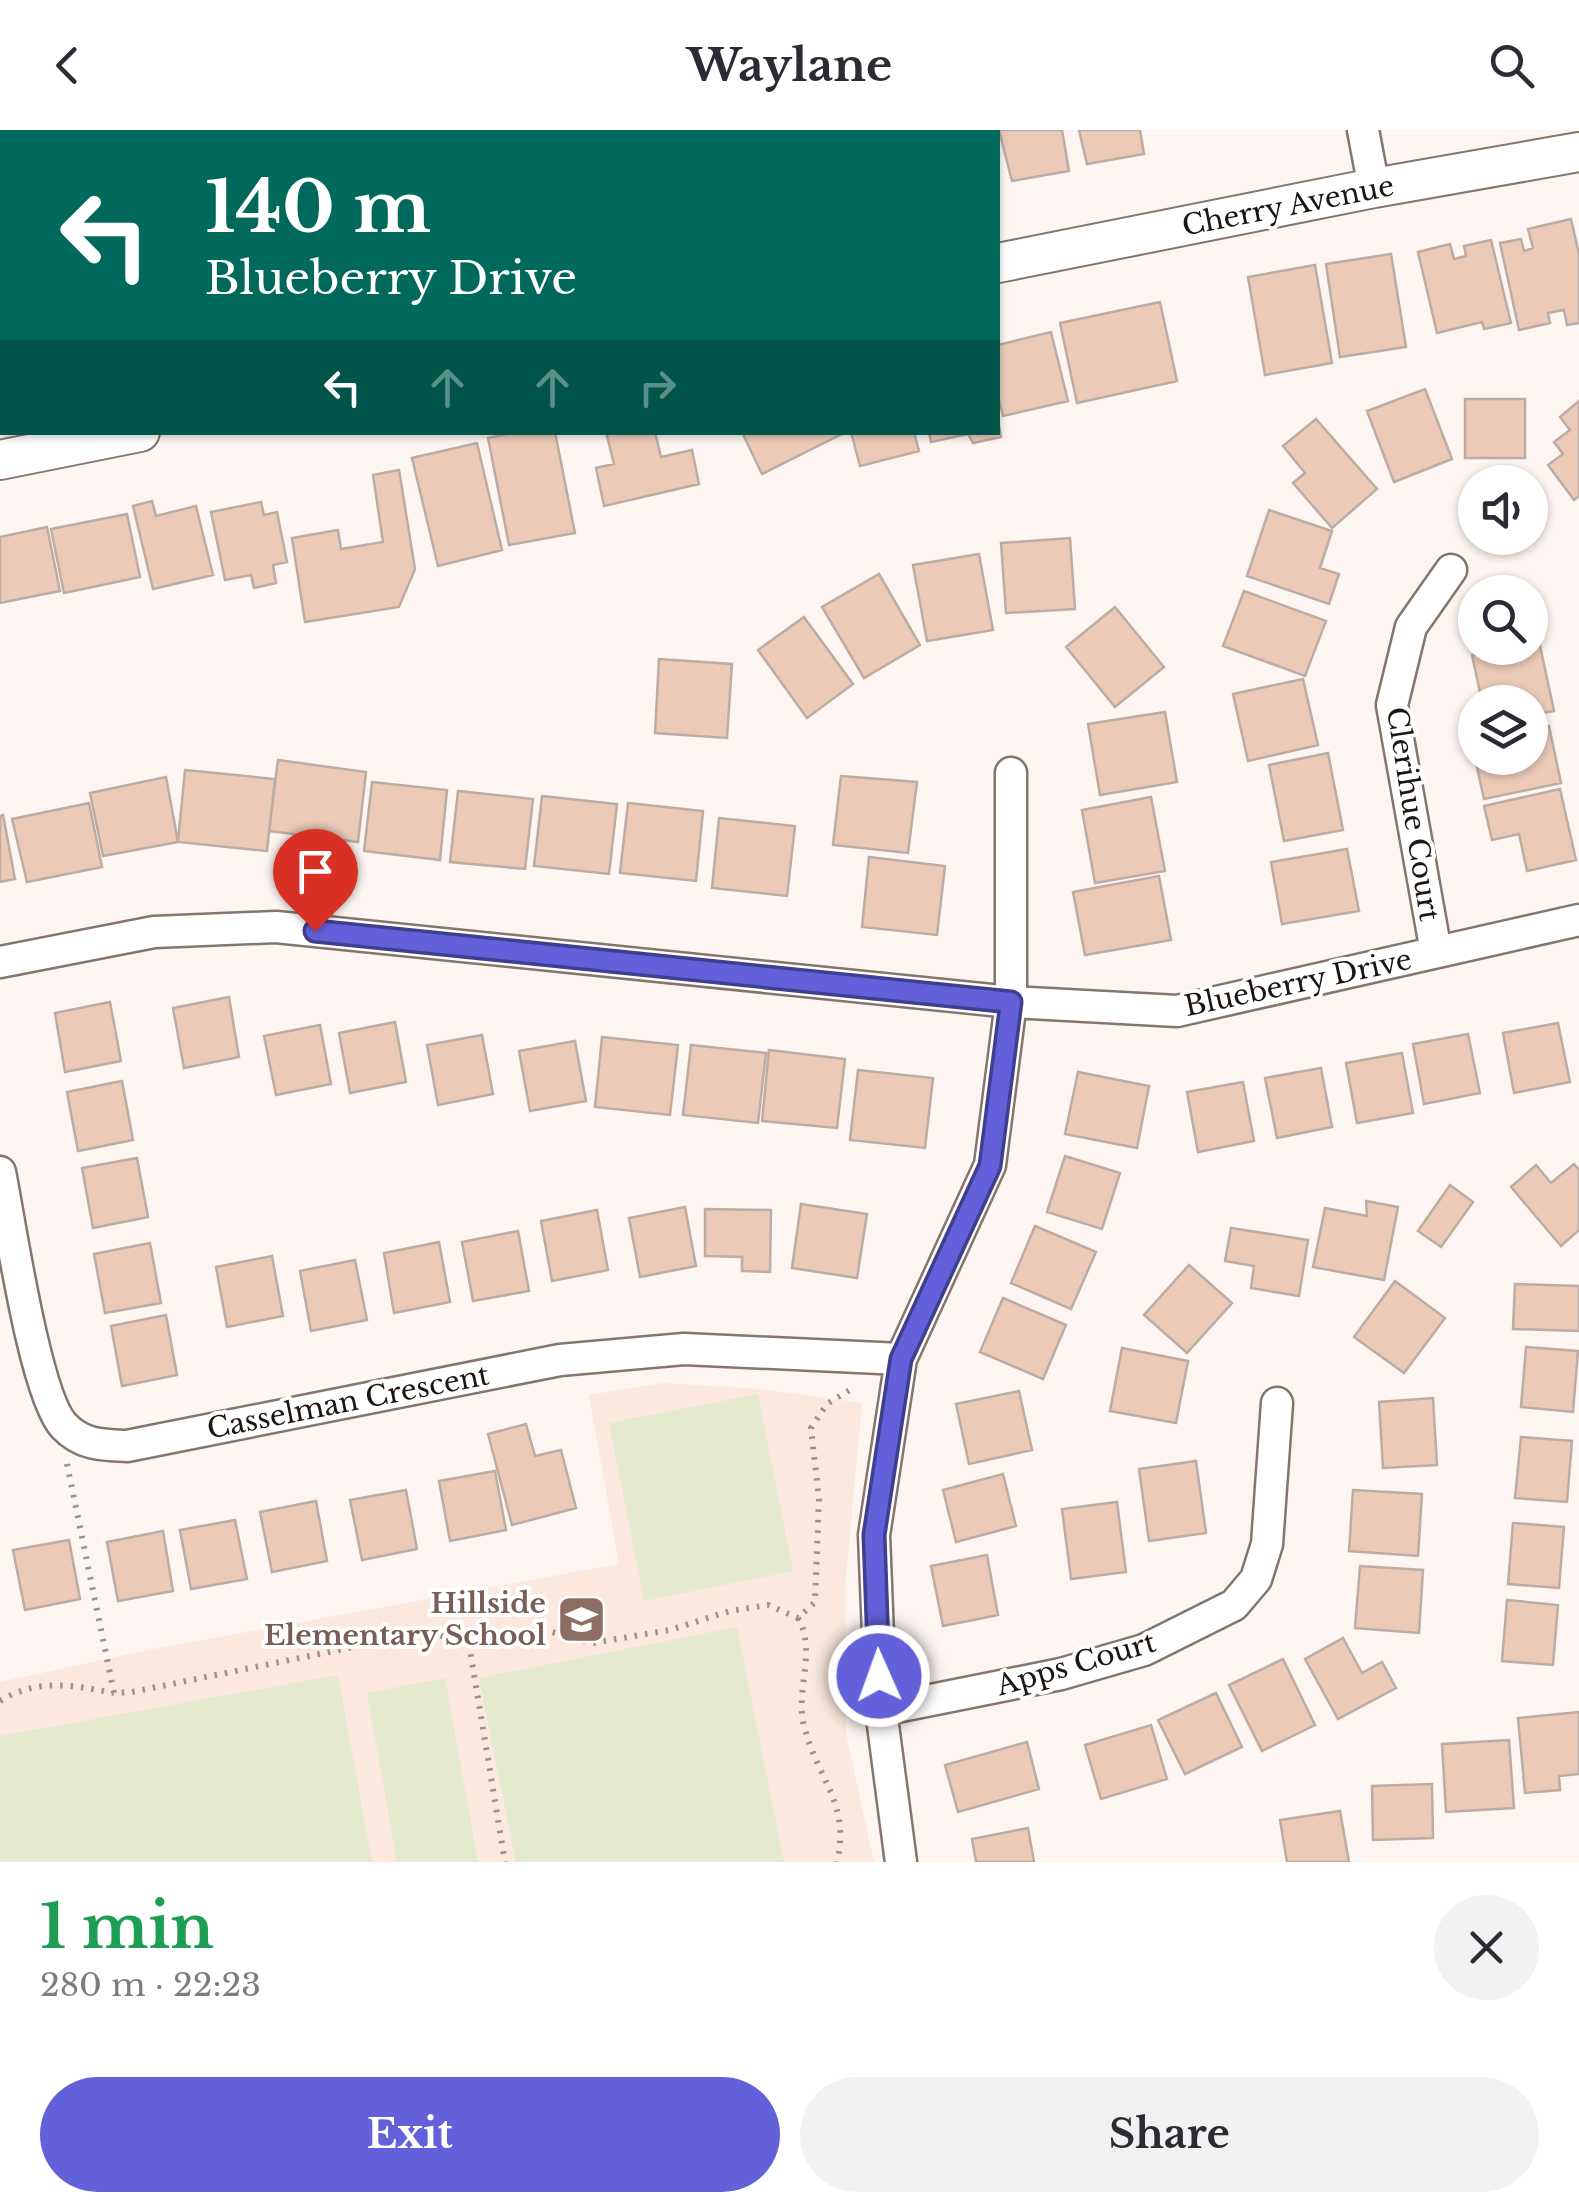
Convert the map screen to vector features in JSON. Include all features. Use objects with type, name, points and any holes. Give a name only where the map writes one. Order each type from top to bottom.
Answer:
[{"type":"street","points":[[1364,130],[1374,188]]},
{"type":"street","name":"Cherry Avenue","points":[[1000,263],[1374,188],[1579,152]]},
{"type":"street","points":[[0,460],[125,435]]},
{"type":"street","name":"Clerihue Court","points":[[1436,952],[1392,705],[1412,626],[1452,570]]},
{"type":"street","points":[[901,1862],[880,1710],[874,1535],[901,1359],[990,1166],[1011,1002],[1010,773]]},
{"type":"street","name":"Blueberry Drive","points":[[0,962],[154,932],[276,927],[1011,1002],[1177,1011],[1579,920]]},
{"type":"street","points":[[0,1172],[44,1389],[63,1425]]},
{"type":"street","name":"Casselman Crescent","points":[[63,1425],[91,1445],[127,1446],[560,1360],[684,1349],[901,1359]]},
{"type":"street","name":"Apps Court","points":[[880,1710],[1061,1674],[1144,1650],[1234,1604],[1256,1579],[1267,1544],[1277,1403]]},
{"type":"path","points":[[798,1618],[814,1602],[817,1583],[818,1498],[811,1428],[828,1404],[901,1359]]},
{"type":"path","points":[[63,1425],[68,1472],[114,1692]]},
{"type":"path","points":[[0,1701],[59,1682],[132,1692],[428,1632],[469,1644],[514,1630],[548,1630],[593,1643],[670,1630],[730,1611],[768,1605],[798,1618],[807,1634],[802,1723],[818,1767],[835,1797],[841,1825],[837,1862]]},
{"type":"path","points":[[469,1644],[504,1862]]},
{"type":"shaded area","name":"Hillside Elementary School","points":[[663,1383],[760,1389],[862,1403],[845,1588],[846,1734],[874,1862],[0,1862],[0,1682],[148,1650],[619,1564],[589,1395]]},
{"type":"green space","points":[[758,1394],[793,1571],[644,1601],[609,1423]]},
{"type":"green space","points":[[737,1627],[784,1862],[516,1862],[479,1678]]},
{"type":"green space","points":[[338,1675],[372,1862],[0,1862],[0,1736]]},
{"type":"green space","points":[[445,1678],[478,1862],[397,1862],[367,1693]]},
{"type":"building","points":[[1000,130],[1062,130],[1069,171],[1012,181]]},
{"type":"building","points":[[1079,130],[1140,130],[1144,154],[1087,164]]},
{"type":"building","points":[[1571,219],[1579,254],[1579,323],[1567,325],[1564,310],[1548,313],[1550,323],[1519,330],[1500,243],[1521,239],[1524,251],[1533,248],[1528,229]]},
{"type":"building","points":[[1491,240],[1511,323],[1484,329],[1482,322],[1437,333],[1418,252],[1450,244],[1454,259],[1466,256],[1464,246]]},
{"type":"building","points":[[1391,254],[1406,347],[1340,357],[1326,264]]},
{"type":"building","points":[[1315,265],[1332,363],[1265,375],[1248,277]]},
{"type":"building","points":[[1160,302],[1177,381],[1077,403],[1060,323]]},
{"type":"building","points":[[1051,332],[1068,401],[1003,416],[1000,345]]},
{"type":"building","points":[[1425,389],[1452,459],[1394,482],[1367,411]]},
{"type":"building","points":[[1465,399],[1525,399],[1525,458],[1465,458]]},
{"type":"building","points":[[1579,401],[1579,496],[1574,500],[1548,465],[1563,454],[1554,442],[1570,430],[1560,417]]},
{"type":"building","points":[[1316,419],[1377,489],[1332,528],[1293,483],[1305,473],[1283,446]]},
{"type":"building","points":[[1000,431],[1001,437],[973,443],[969,435],[1000,435]]},
{"type":"building","points":[[556,435],[575,533],[509,545],[488,438]]},
{"type":"building","points":[[607,435],[656,435],[661,457],[692,450],[699,484],[604,506],[596,468],[614,464]]},
{"type":"building","points":[[743,435],[840,435],[762,474]]},
{"type":"building","points":[[852,435],[915,435],[919,451],[860,466]]},
{"type":"building","points":[[930,435],[963,435],[931,442]]},
{"type":"building","points":[[477,443],[502,550],[438,566],[412,458]]},
{"type":"building","points":[[399,470],[415,569],[399,607],[305,622],[292,538],[338,530],[341,549],[383,542],[373,475]]},
{"type":"building","points":[[152,501],[156,516],[196,506],[213,575],[153,589],[133,506]]},
{"type":"building","points":[[261,502],[264,515],[277,512],[287,562],[273,565],[276,583],[254,588],[251,575],[225,580],[211,512]]},
{"type":"building","points":[[1269,510],[1332,531],[1320,568],[1339,574],[1329,604],[1247,576]]},
{"type":"building","points":[[127,514],[140,577],[64,593],[51,529]]},
{"type":"building","points":[[47,527],[60,591],[0,603],[0,537]]},
{"type":"building","points":[[1070,538],[1075,609],[1006,613],[1001,543]]},
{"type":"building","points":[[979,554],[993,630],[927,641],[913,565]]},
{"type":"building","points":[[879,574],[920,645],[864,678],[822,607]]},
{"type":"building","points":[[1244,591],[1326,621],[1305,676],[1223,646]]},
{"type":"building","points":[[1115,607],[1164,667],[1115,707],[1066,647]]},
{"type":"building","points":[[804,617],[853,684],[807,718],[758,650]]},
{"type":"building","points":[[659,659],[732,664],[727,738],[655,733]]},
{"type":"building","points":[[1474,665],[1544,665],[1554,711],[1548,712],[1548,685],[1478,685]]},
{"type":"building","points":[[1303,679],[1318,745],[1248,761],[1233,694]]},
{"type":"building","points":[[1165,712],[1177,782],[1100,795],[1088,724]]},
{"type":"building","points":[[1548,726],[1561,783],[1484,799],[1479,775],[1548,775]]},
{"type":"building","points":[[1328,753],[1343,830],[1284,841],[1269,765]]},
{"type":"building","points":[[278,760],[366,772],[358,842],[269,831]]},
{"type":"building","points":[[185,770],[275,779],[267,851],[178,842]]},
{"type":"building","points":[[841,776],[917,782],[908,853],[833,845]]},
{"type":"building","points":[[166,777],[178,842],[103,856],[90,793]]},
{"type":"building","points":[[372,782],[447,790],[440,860],[364,851]]},
{"type":"building","points":[[1560,789],[1576,860],[1527,871],[1519,834],[1492,840],[1484,806]]},
{"type":"building","points":[[458,791],[533,799],[525,869],[450,862]]},
{"type":"building","points":[[542,796],[617,804],[609,874],[534,866]]},
{"type":"building","points":[[1151,797],[1165,871],[1095,883],[1082,810]]},
{"type":"building","points":[[89,803],[102,867],[27,882],[12,819]]},
{"type":"building","points":[[628,803],[703,811],[696,881],[620,873]]},
{"type":"building","points":[[3,815],[15,879],[0,882],[0,816]]},
{"type":"building","points":[[719,818],[795,826],[787,896],[712,888]]},
{"type":"building","points":[[1347,849],[1359,911],[1282,924],[1271,862]]},
{"type":"building","points":[[869,857],[945,866],[937,935],[862,927]]},
{"type":"building","points":[[1159,876],[1171,940],[1085,955],[1073,892]]},
{"type":"building","points":[[229,997],[239,1057],[184,1068],[173,1008]]},
{"type":"building","points":[[110,1002],[121,1061],[65,1072],[55,1013]]},
{"type":"building","points":[[395,1022],[406,1082],[350,1093],[339,1033]]},
{"type":"building","points":[[1558,1023],[1570,1082],[1514,1093],[1503,1033]]},
{"type":"building","points":[[320,1025],[331,1084],[276,1095],[264,1036]]},
{"type":"building","points":[[1468,1034],[1480,1093],[1424,1104],[1413,1044]]},
{"type":"building","points":[[482,1035],[493,1094],[438,1105],[427,1045]]},
{"type":"building","points":[[602,1037],[678,1045],[670,1115],[595,1107]]},
{"type":"building","points":[[575,1041],[586,1101],[530,1111],[519,1051]]},
{"type":"building","points":[[691,1045],[766,1053],[758,1123],[683,1115]]},
{"type":"building","points":[[769,1050],[845,1059],[837,1128],[762,1121]]},
{"type":"building","points":[[1402,1053],[1413,1113],[1357,1123],[1346,1063]]},
{"type":"building","points":[[1321,1068],[1332,1127],[1277,1138],[1265,1078]]},
{"type":"building","points":[[858,1070],[933,1078],[925,1148],[850,1140]]},
{"type":"building","points":[[1078,1072],[1149,1086],[1137,1148],[1065,1134]]},
{"type":"building","points":[[122,1081],[133,1140],[78,1151],[67,1092]]},
{"type":"building","points":[[1243,1082],[1254,1141],[1198,1152],[1187,1092]]},
{"type":"building","points":[[1065,1156],[1120,1173],[1102,1229],[1047,1212]]},
{"type":"building","points":[[137,1158],[148,1217],[93,1228],[82,1168]]},
{"type":"building","points":[[1574,1164],[1579,1170],[1579,1230],[1561,1246],[1511,1187],[1536,1165],[1551,1183]]},
{"type":"building","points":[[1450,1185],[1473,1202],[1441,1247],[1418,1231]]},
{"type":"building","points":[[1366,1201],[1398,1207],[1384,1280],[1313,1267],[1325,1208],[1367,1216]]},
{"type":"building","points":[[801,1204],[867,1214],[857,1278],[792,1268]]},
{"type":"building","points":[[685,1207],[696,1266],[640,1277],[629,1218]]},
{"type":"building","points":[[705,1209],[771,1210],[770,1272],[742,1271],[742,1257],[705,1256]]},
{"type":"building","points":[[597,1210],[608,1270],[552,1281],[541,1221]]},
{"type":"building","points":[[1035,1226],[1096,1252],[1071,1309],[1011,1283]]},
{"type":"building","points":[[1231,1228],[1308,1240],[1299,1296],[1251,1288],[1254,1266],[1225,1261]]},
{"type":"building","points":[[518,1231],[529,1291],[473,1301],[462,1242]]},
{"type":"building","points":[[439,1242],[450,1302],[394,1313],[384,1253]]},
{"type":"building","points":[[150,1243],[161,1303],[105,1313],[94,1254]]},
{"type":"building","points":[[272,1256],[283,1316],[227,1327],[216,1267]]},
{"type":"building","points":[[355,1260],[367,1320],[311,1331],[300,1271]]},
{"type":"building","points":[[1189,1265],[1232,1303],[1187,1353],[1144,1315]]},
{"type":"building","points":[[1395,1281],[1445,1318],[1404,1373],[1354,1337]]},
{"type":"building","points":[[1515,1284],[1579,1286],[1579,1331],[1513,1329]]},
{"type":"building","points":[[1003,1298],[1066,1325],[1043,1379],[980,1352]]},
{"type":"building","points":[[166,1315],[177,1375],[122,1386],[111,1326]]},
{"type":"building","points":[[1526,1347],[1578,1351],[1573,1412],[1521,1407]]},
{"type":"building","points":[[1122,1348],[1188,1361],[1176,1423],[1110,1411]]},
{"type":"building","points":[[1019,1391],[1032,1450],[969,1464],[956,1404]]},
{"type":"building","points":[[1433,1398],[1437,1465],[1383,1468],[1379,1402]]},
{"type":"building","points":[[526,1424],[535,1456],[561,1450],[576,1508],[512,1525],[488,1434]]},
{"type":"building","points":[[1521,1437],[1572,1441],[1567,1502],[1515,1498]]},
{"type":"building","points":[[1196,1461],[1206,1533],[1149,1541],[1139,1469]]},
{"type":"building","points":[[495,1471],[506,1530],[450,1541],[439,1481]]},
{"type":"building","points":[[1003,1474],[1016,1526],[956,1542],[943,1490]]},
{"type":"building","points":[[406,1490],[417,1549],[362,1560],[350,1500]]},
{"type":"building","points":[[1353,1490],[1422,1494],[1418,1556],[1349,1551]]},
{"type":"building","points":[[316,1501],[327,1561],[272,1572],[260,1512]]},
{"type":"building","points":[[1117,1502],[1126,1572],[1071,1579],[1062,1509]]},
{"type":"building","points":[[235,1520],[247,1579],[191,1589],[180,1530]]},
{"type":"building","points":[[1513,1523],[1564,1527],[1559,1588],[1508,1584]]},
{"type":"building","points":[[163,1531],[173,1591],[118,1601],[107,1542]]},
{"type":"building","points":[[69,1540],[80,1599],[25,1610],[13,1550]]},
{"type":"building","points":[[987,1555],[998,1615],[943,1626],[931,1566]]},
{"type":"building","points":[[1360,1566],[1423,1570],[1419,1633],[1355,1628]]},
{"type":"building","points":[[1507,1600],[1558,1605],[1553,1665],[1502,1661]]},
{"type":"building","points":[[1343,1638],[1362,1673],[1382,1662],[1396,1688],[1338,1719],[1305,1659]]},
{"type":"building","points":[[1283,1659],[1315,1725],[1262,1751],[1229,1685]]},
{"type":"building","points":[[1216,1693],[1242,1747],[1185,1774],[1158,1720]]},
{"type":"building","points":[[1579,1712],[1579,1774],[1559,1776],[1560,1790],[1525,1793],[1518,1718]]},
{"type":"building","points":[[1151,1725],[1167,1779],[1101,1799],[1085,1745]]},
{"type":"building","points":[[1509,1740],[1514,1808],[1446,1812],[1442,1744]]},
{"type":"building","points":[[1027,1742],[1039,1789],[958,1812],[945,1765]]},
{"type":"building","points":[[1432,1784],[1433,1838],[1373,1840],[1372,1786]]},
{"type":"building","points":[[1340,1811],[1349,1862],[1287,1862],[1280,1820]]},
{"type":"building","points":[[1028,1828],[1034,1862],[976,1862],[972,1839]]},
{"type":"place","name":"Hillside Elementary School","points":[[581,1619]]},
{"type":"route","points":[[315,931],[1011,1002],[990,1166],[901,1359],[874,1535],[879,1676]]}]
